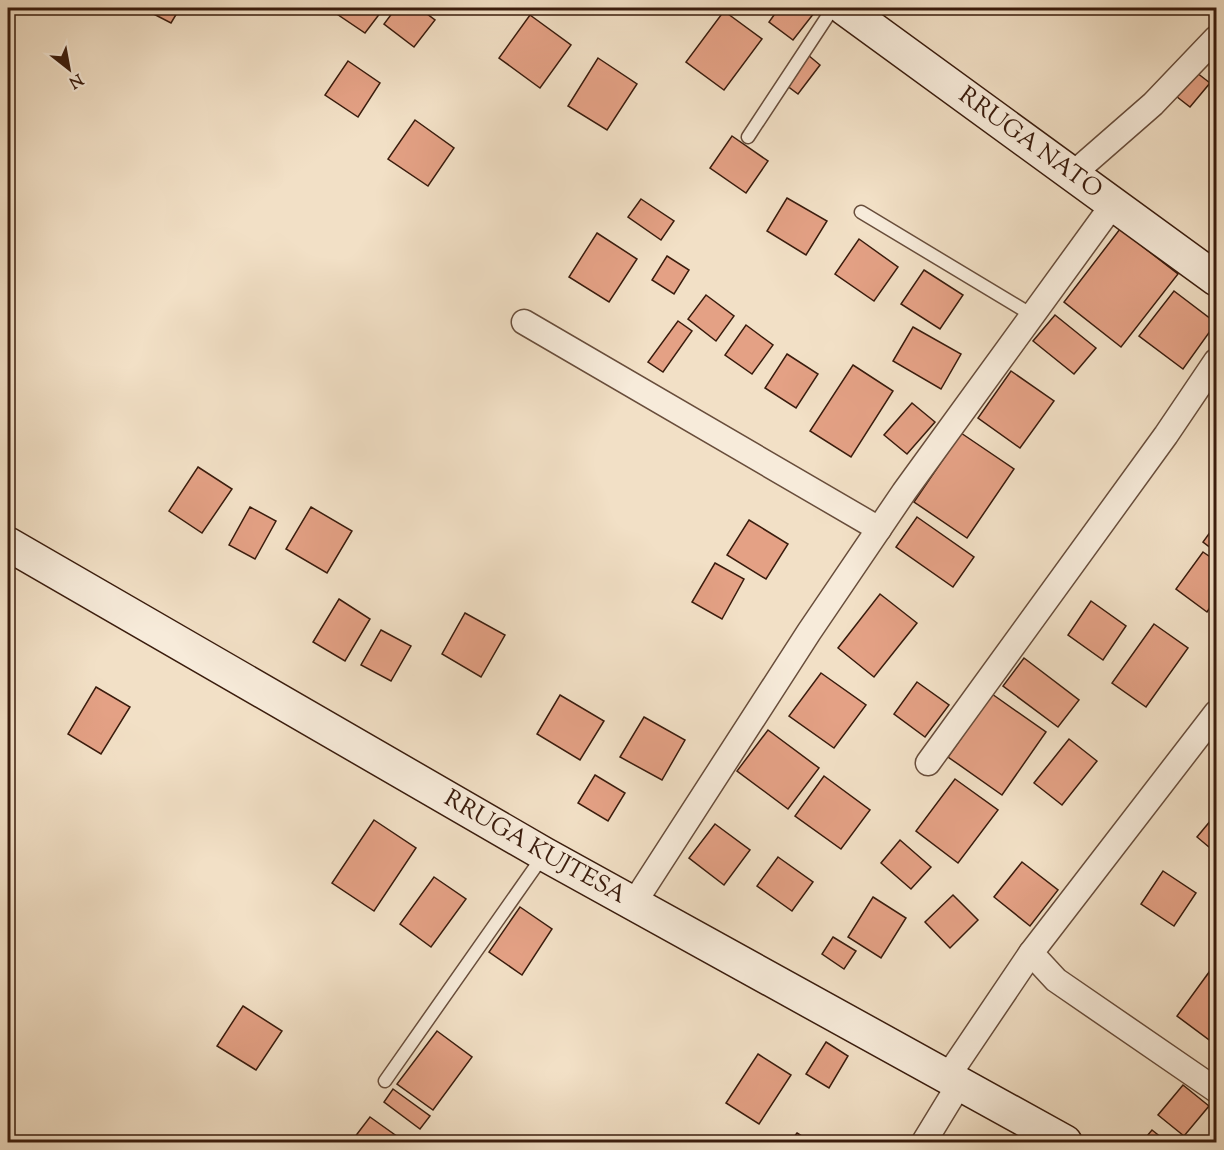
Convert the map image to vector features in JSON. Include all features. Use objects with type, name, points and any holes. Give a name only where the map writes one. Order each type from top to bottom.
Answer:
[{"type":"street","name":"RRUGA NATO","points":[[844,8],[1114,203],[1213,270]]},
{"type":"street","points":[[1074,173],[1153,104],[1216,38]]},
{"type":"street","points":[[634,903],[879,529],[1114,203]]},
{"type":"street","points":[[524,322],[879,529]]},
{"type":"street","points":[[928,763],[1166,435],[1216,361]]},
{"type":"street","name":"RRUGA KUJTESA","points":[[8,544],[544,854],[1065,1143]]},
{"type":"street","points":[[924,1143],[954,1080],[1031,953],[1216,713]]},
{"type":"street","points":[[1031,953],[1056,980],[1216,1090]]},
{"type":"lane","points":[[748,136],[833,8]]},
{"type":"lane","points":[[861,212],[1032,315]]},
{"type":"lane","points":[[385,1081],[544,854]]},
{"type":"building","points":[[142,8],[180,8],[171,23]]},
{"type":"building","points":[[328,8],[384,8],[365,33]]},
{"type":"building","points":[[396,8],[419,8],[435,20],[414,47],[384,24]]},
{"type":"building","points":[[779,8],[818,8],[793,40],[769,22]]},
{"type":"building","points":[[724,11],[762,39],[724,90],[686,62]]},
{"type":"building","points":[[530,15],[571,45],[540,88],[499,58]]},
{"type":"building","points":[[808,55],[820,65],[798,94],[786,85]]},
{"type":"building","points":[[598,58],[637,84],[607,130],[568,106]]},
{"type":"building","points":[[348,61],[380,83],[358,117],[325,95]]},
{"type":"building","points":[[1192,69],[1210,83],[1190,107],[1172,93]]},
{"type":"building","points":[[415,120],[454,148],[428,186],[388,159]]},
{"type":"building","points":[[732,136],[768,161],[746,193],[710,168]]},
{"type":"building","points":[[787,198],[827,221],[806,255],[767,231]]},
{"type":"building","points":[[641,199],[674,221],[661,240],[628,217]]},
{"type":"building","points":[[1120,229],[1178,274],[1121,347],[1064,302]]},
{"type":"building","points":[[597,233],[637,259],[609,302],[569,277]]},
{"type":"building","points":[[859,239],[898,267],[874,301],[835,274]]},
{"type":"building","points":[[667,256],[689,270],[674,294],[652,280]]},
{"type":"building","points":[[924,270],[963,295],[940,329],[901,304]]},
{"type":"building","points":[[1174,291],[1216,323],[1183,369],[1139,336]]},
{"type":"building","points":[[706,295],[734,316],[716,341],[688,319]]},
{"type":"building","points":[[1055,315],[1096,348],[1074,374],[1033,341]]},
{"type":"building","points":[[678,321],[692,331],[663,372],[648,362]]},
{"type":"building","points":[[746,325],[773,345],[752,374],[725,355]]},
{"type":"building","points":[[913,327],[961,354],[941,389],[893,361]]},
{"type":"building","points":[[787,354],[818,374],[796,408],[765,388]]},
{"type":"building","points":[[853,365],[893,391],[851,457],[810,431]]},
{"type":"building","points":[[1011,371],[1054,401],[1020,448],[978,418]]},
{"type":"building","points":[[912,403],[935,422],[907,454],[884,435]]},
{"type":"building","points":[[961,433],[1014,469],[967,538],[914,502]]},
{"type":"building","points":[[198,467],[232,489],[202,533],[169,511]]},
{"type":"building","points":[[250,507],[276,521],[255,559],[229,545]]},
{"type":"building","points":[[311,507],[352,531],[327,573],[286,549]]},
{"type":"building","points":[[917,517],[974,557],[953,587],[896,547]]},
{"type":"building","points":[[749,520],[788,544],[766,579],[727,555]]},
{"type":"building","points":[[1216,524],[1216,552],[1203,542]]},
{"type":"building","points":[[1203,552],[1216,561],[1216,599],[1207,612],[1176,589]]},
{"type":"building","points":[[715,563],[744,579],[722,619],[692,602]]},
{"type":"building","points":[[880,594],[917,623],[874,677],[838,648]]},
{"type":"building","points":[[339,599],[370,619],[345,661],[313,642]]},
{"type":"building","points":[[1091,601],[1126,626],[1103,660],[1068,635]]},
{"type":"building","points":[[465,613],[505,635],[481,677],[442,654]]},
{"type":"building","points":[[1154,624],[1188,648],[1146,707],[1112,683]]},
{"type":"building","points":[[381,630],[411,646],[391,681],[361,665]]},
{"type":"building","points":[[1024,658],[1079,700],[1058,727],[1003,686]]},
{"type":"building","points":[[821,673],[866,705],[834,748],[789,716]]},
{"type":"building","points":[[917,682],[949,705],[925,737],[894,714]]},
{"type":"building","points":[[96,687],[130,707],[101,754],[68,734]]},
{"type":"building","points":[[992,694],[1046,732],[1002,795],[948,757]]},
{"type":"building","points":[[560,695],[604,721],[580,760],[537,734]]},
{"type":"building","points":[[644,717],[685,740],[662,780],[620,757]]},
{"type":"building","points":[[768,730],[819,768],[788,809],[737,771]]},
{"type":"building","points":[[1069,739],[1097,761],[1062,805],[1034,783]]},
{"type":"building","points":[[595,775],[625,793],[608,821],[578,803]]},
{"type":"building","points":[[824,776],[870,810],[841,849],[795,816]]},
{"type":"building","points":[[955,779],[998,810],[958,863],[916,831]]},
{"type":"building","points":[[1216,814],[1216,853],[1197,837]]},
{"type":"building","points":[[374,820],[416,848],[374,911],[332,883]]},
{"type":"building","points":[[715,824],[750,850],[724,885],[689,858]]},
{"type":"building","points":[[900,840],[931,867],[911,889],[881,863]]},
{"type":"building","points":[[778,857],[813,882],[792,911],[757,886]]},
{"type":"building","points":[[1022,862],[1058,890],[1030,926],[994,897]]},
{"type":"building","points":[[1163,871],[1196,893],[1174,926],[1141,904]]},
{"type":"building","points":[[434,877],[466,899],[431,947],[400,924]]},
{"type":"building","points":[[953,895],[978,920],[950,948],[925,922]]},
{"type":"building","points":[[873,897],[906,918],[881,958],[848,937]]},
{"type":"building","points":[[520,907],[552,929],[522,975],[489,952]]},
{"type":"building","points":[[833,937],[856,951],[844,969],[822,954]]},
{"type":"building","points":[[1216,965],[1216,1045],[1177,1016]]},
{"type":"building","points":[[243,1006],[282,1031],[256,1070],[217,1046]]},
{"type":"building","points":[[437,1031],[472,1057],[433,1110],[397,1084]]},
{"type":"building","points":[[826,1042],[848,1056],[829,1088],[806,1074]]},
{"type":"building","points":[[758,1054],[791,1075],[759,1124],[726,1103]]},
{"type":"building","points":[[1183,1085],[1209,1106],[1184,1136],[1158,1115]]},
{"type":"building","points":[[393,1089],[430,1116],[420,1129],[384,1102]]},
{"type":"building","points":[[370,1117],[405,1142],[351,1142]]},
{"type":"building","points":[[1152,1130],[1167,1142],[1142,1142]]},
{"type":"building","points":[[797,1133],[811,1142],[790,1142]]}]
